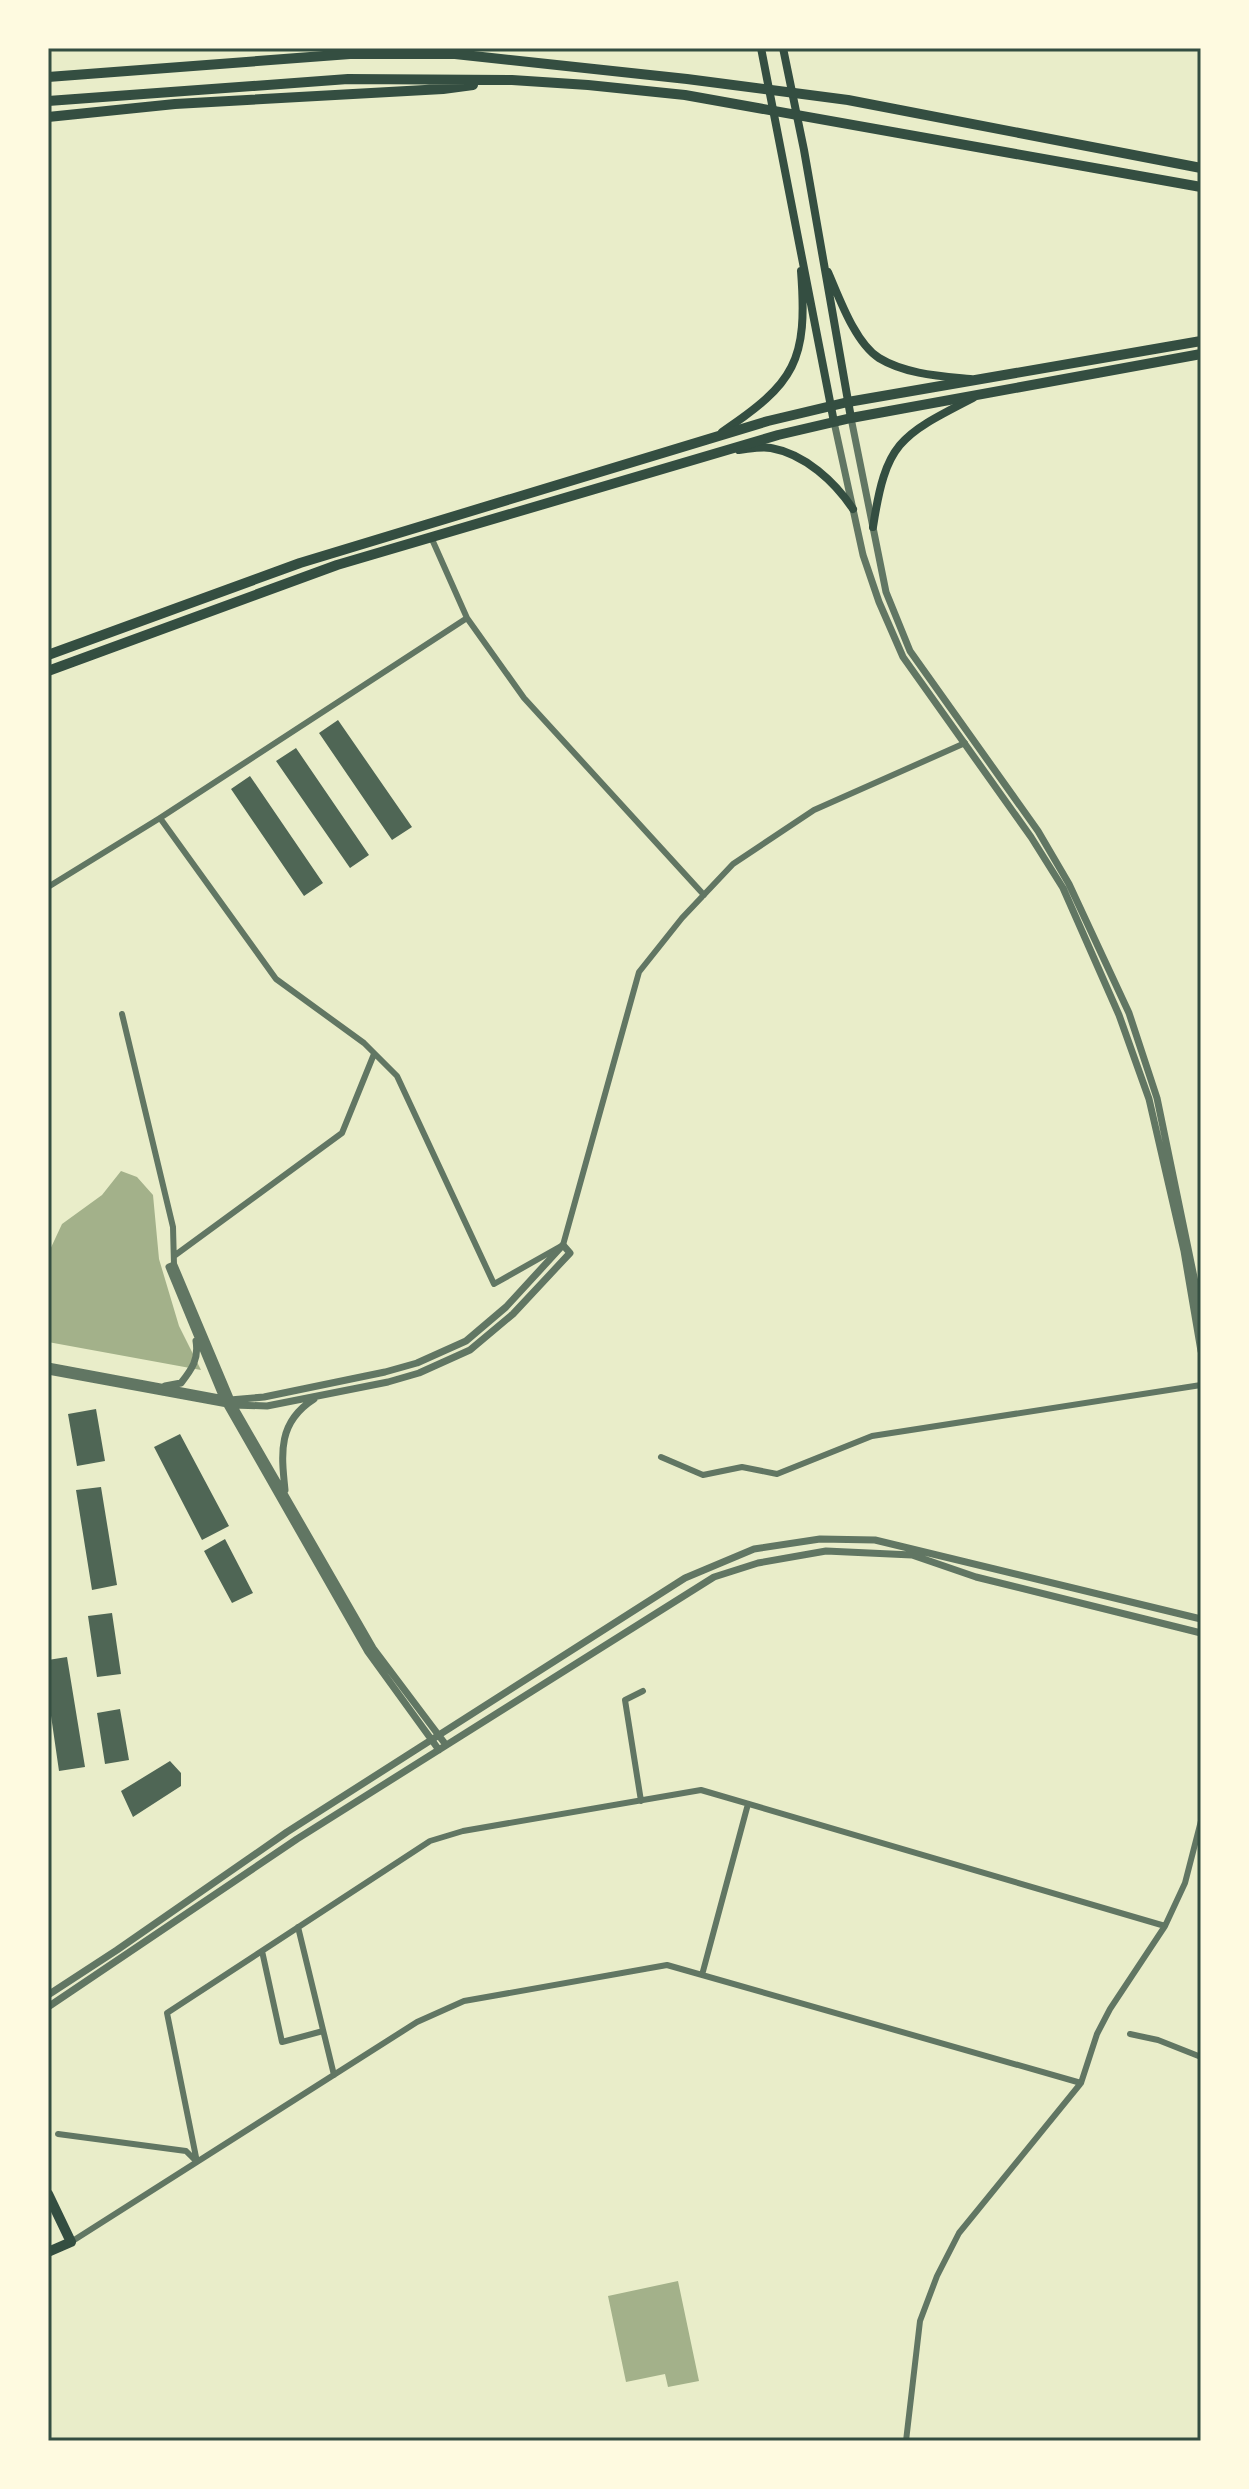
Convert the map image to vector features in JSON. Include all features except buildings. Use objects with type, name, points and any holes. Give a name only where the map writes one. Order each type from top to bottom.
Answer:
[{"type":"highway","points":[[328,48],[350,54]]},
{"type":"highway","points":[[48,77],[350,54],[455,54],[848,100],[1201,168]]},
{"type":"highway","points":[[48,101],[348,79],[512,80],[588,85],[685,95],[1201,187]]},
{"type":"highway","points":[[48,117],[278,97],[443,89],[512,80]]},
{"type":"highway","points":[[48,655],[300,563],[768,421],[848,402],[1201,341]]},
{"type":"highway","points":[[48,671],[337,565],[778,435],[851,418],[1201,354]]},
{"type":"highway","points":[[48,2194],[71,2242],[48,2252]]},
{"type":"main road","points":[[761,48],[834,422]]},
{"type":"main road","points":[[783,48],[851,418]]},
{"type":"main road","points":[[715,437],[773,395],[788,378],[797,355],[801,322],[798,231]]},
{"type":"main road","points":[[823,262],[849,318],[878,358],[927,375],[978,379]]},
{"type":"main road","points":[[873,527],[879,490],[895,449],[931,419],[981,394]]},
{"type":"main road","points":[[722,451],[771,448],[803,461],[828,477],[853,509]]},
{"type":"street","points":[[851,418],[886,592],[910,651],[1046,844],[1097,940],[1129,1013],[1157,1098],[1201,1311]]},
{"type":"street","points":[[834,422],[867,567],[903,657],[1031,837],[1063,888],[1119,1015],[1149,1099],[1184,1251],[1201,1351]]},
{"type":"street","points":[[431,537],[467,618],[524,698],[704,895]]},
{"type":"street","points":[[48,887],[160,818],[467,618]]},
{"type":"street","points":[[48,1368],[228,1402],[385,1372],[417,1363],[466,1341],[506,1307],[563,1245],[639,972],[733,864],[814,810],[965,743]]},
{"type":"street","points":[[160,818],[276,979],[374,1054],[397,1076],[494,1284],[563,1245]]},
{"type":"street","points":[[122,1014],[173,1227],[174,1260],[228,1402],[373,1648],[435,1737]]},
{"type":"street","points":[[374,1054],[342,1133],[174,1260],[169,1267],[228,1402],[368,1652],[443,1747]]},
{"type":"street","points":[[48,1368],[228,1402],[267,1406],[419,1373],[470,1350],[513,1314],[570,1253],[563,1245]]},
{"type":"street","points":[[161,1387],[181,1383],[189,1373],[198,1356],[195,1331]]},
{"type":"street","points":[[661,1457],[703,1475],[742,1467],[777,1474],[872,1436],[1201,1385]]},
{"type":"street","points":[[285,1496],[281,1454],[284,1435],[301,1407],[319,1396]]},
{"type":"street","points":[[48,1995],[287,1832],[685,1578],[754,1549],[820,1539],[875,1540],[1201,1619]]},
{"type":"street","points":[[48,2007],[297,1839],[714,1577],[758,1563],[826,1551],[912,1555],[976,1577],[1201,1633]]},
{"type":"street","points":[[641,1801],[625,1700],[643,1691]]},
{"type":"street","points":[[197,2162],[167,2013],[430,1841],[463,1831],[701,1790],[1165,1926]]},
{"type":"street","points":[[702,1975],[748,1804]]},
{"type":"street","points":[[906,2441],[920,2321],[937,2276],[959,2233],[1081,2083],[1097,2034],[1110,2009],[1165,1926],[1185,1883],[1201,1821]]},
{"type":"street","points":[[298,1927],[334,2075]]},
{"type":"street","points":[[262,1951],[282,2042],[323,2031]]},
{"type":"street","points":[[71,2242],[417,2022],[464,2001],[667,1965],[1081,2083]]},
{"type":"street","points":[[1130,2034],[1158,2040],[1201,2057]]},
{"type":"street","points":[[58,2134],[186,2151],[197,2162]]},
{"type":"shaded area","points":[[121,1171],[137,1177],[153,1195],[159,1259],[179,1326],[201,1370],[48,1342],[48,1254],[62,1224],[102,1195]]},
{"type":"shaded area","points":[[678,2281],[699,2381],[668,2387],[665,2374],[626,2382],[608,2296]]}]
